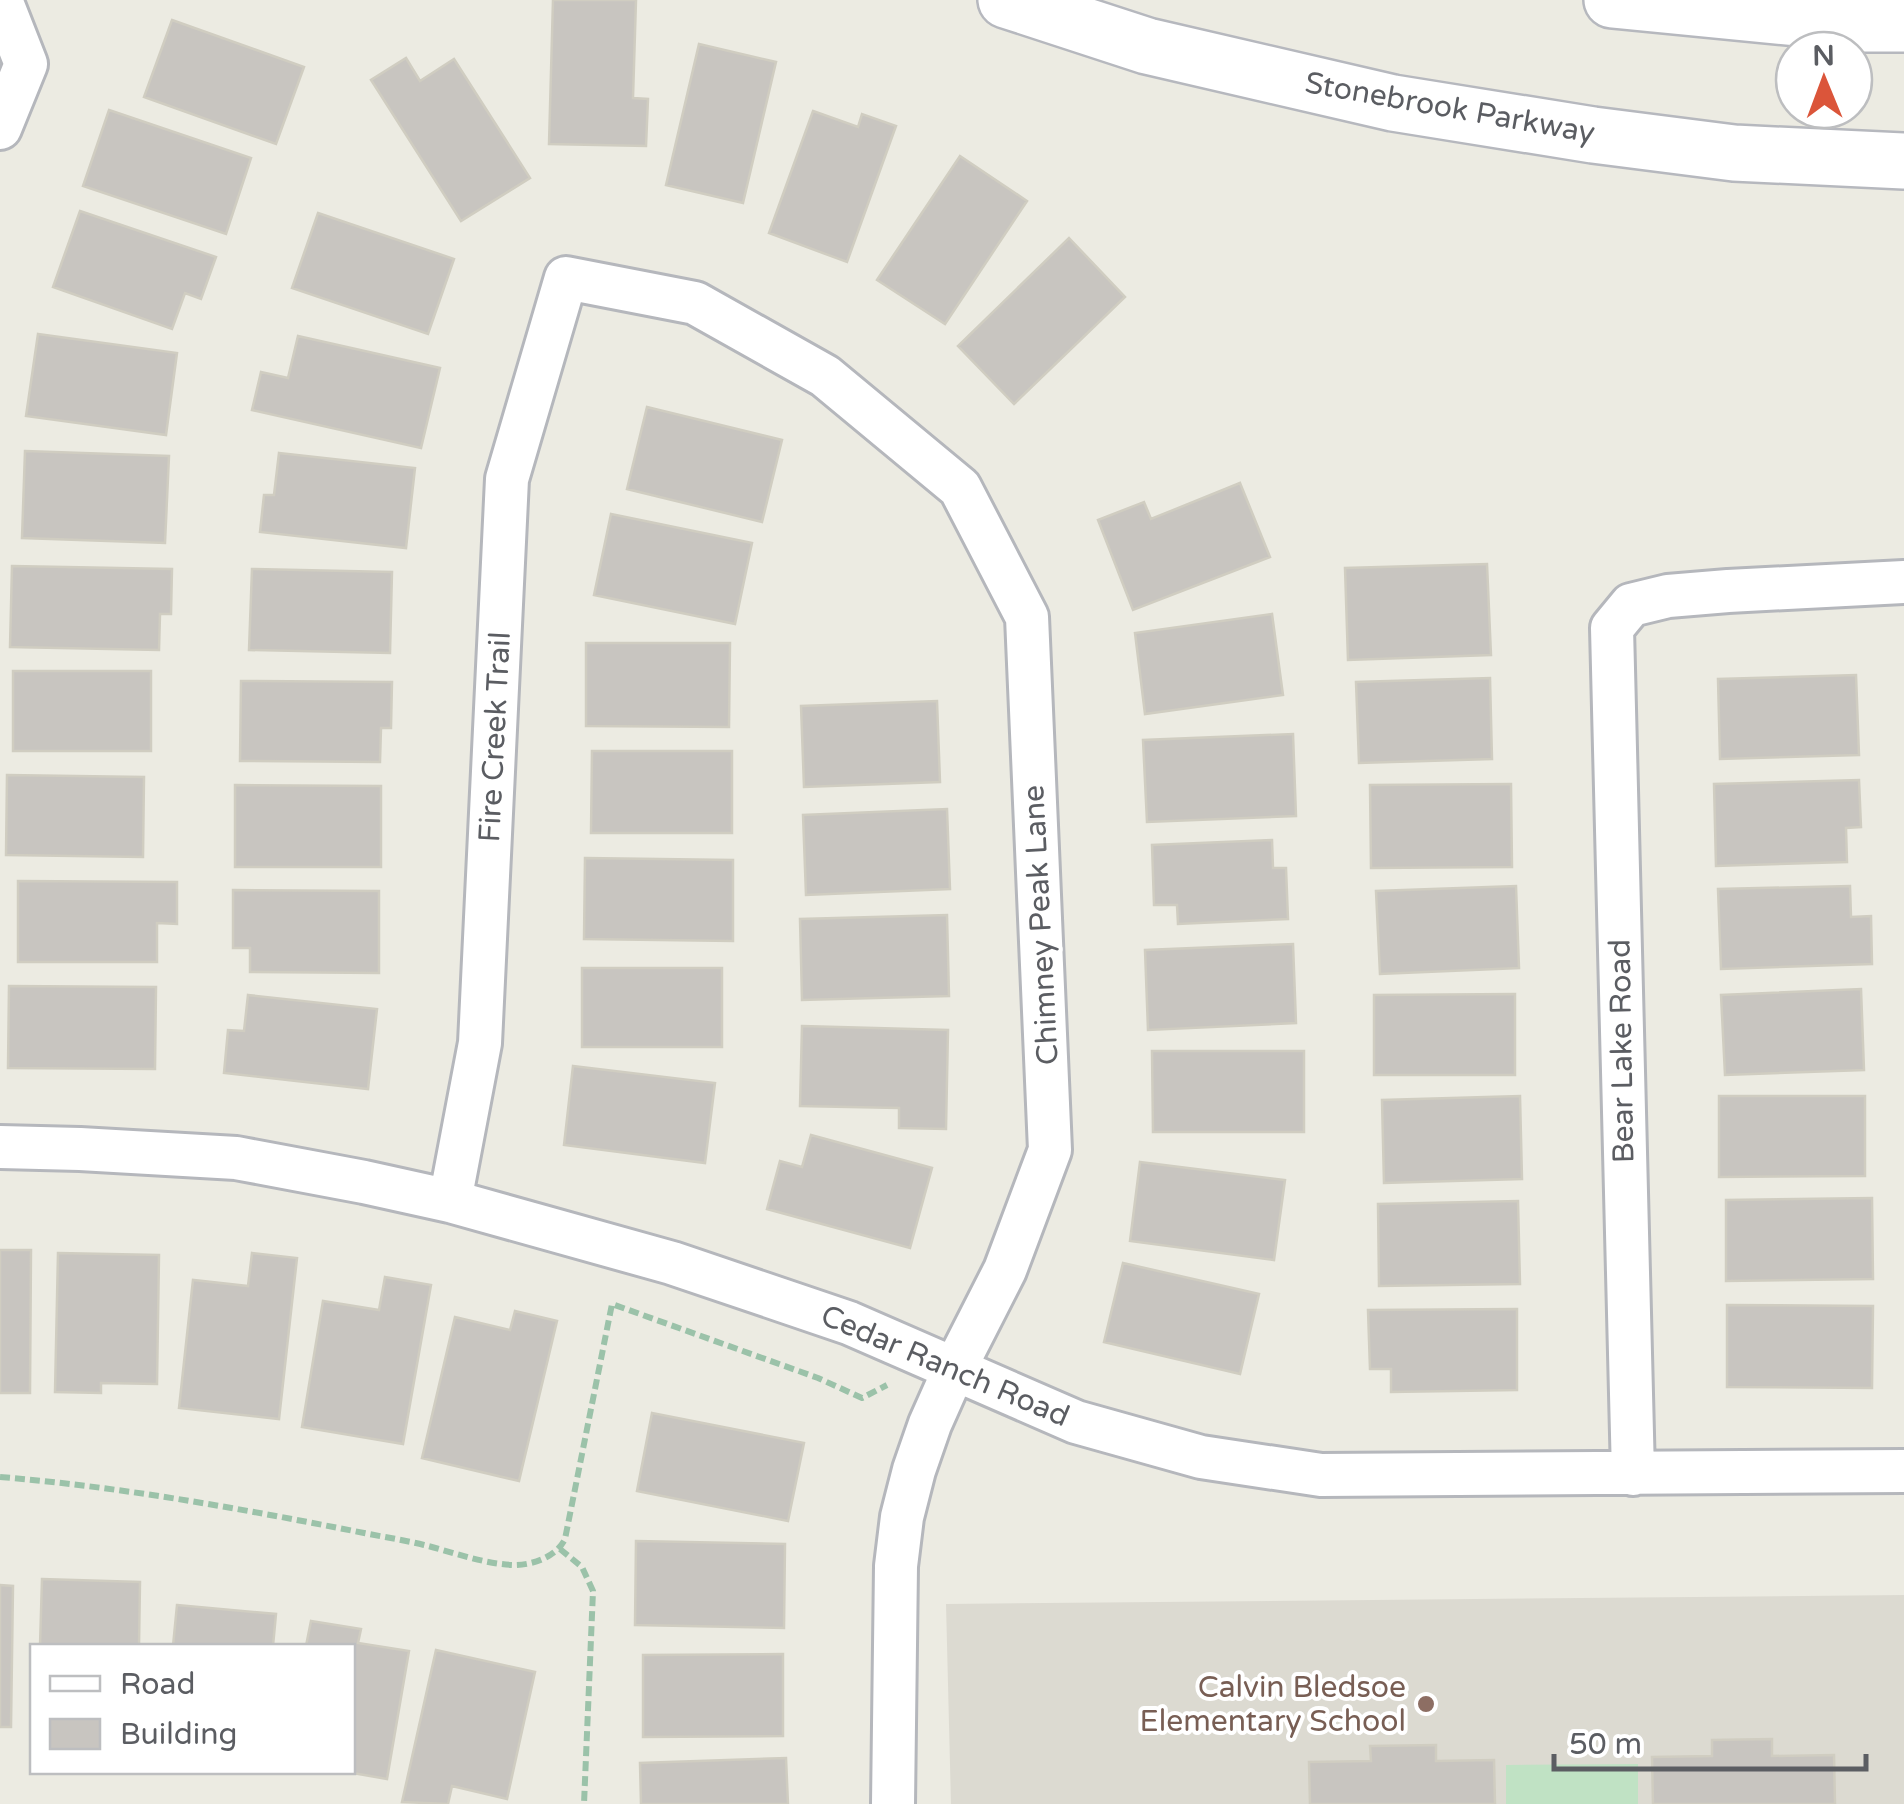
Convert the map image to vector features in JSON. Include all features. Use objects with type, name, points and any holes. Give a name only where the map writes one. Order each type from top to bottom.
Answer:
[{"type":"main road","name":"Stonebrook Parkway","points":[[1006,0],[1147,46],[1394,103],[1734,153],[1904,161]]},
{"type":"main road","points":[[1612,0],[1841,23],[1904,24]]},
{"type":"street","points":[[0,128],[26,64],[1,0]]},
{"type":"street","name":"Fire Creek Trail","points":[[450,1201],[480,1043],[507,479],[566,278]]},
{"type":"street","name":"Chimney Peak Lane","points":[[566,278],[695,303],[825,376],[960,488],[1027,617],[1050,1150],[1005,1270],[930,1424],[902,1518],[896,1566],[894,1804]]},
{"type":"street","name":"Bear Lake Road","points":[[1633,1474],[1612,628],[1631,605],[1668,596],[1904,582]]},
{"type":"street","name":"Cedar Ranch Road","points":[[0,1147],[236,1158],[450,1201],[672,1263],[849,1323],[1076,1422],[1202,1457],[1321,1476],[1904,1472]]},
{"type":"path","points":[[0,1477],[235,1508],[422,1544],[467,1557],[512,1565],[535,1563],[560,1549],[565,1539],[612,1304],[818,1378],[862,1398],[887,1385]]},
{"type":"path","points":[[560,1549],[582,1567],[593,1591],[584,1804]]},
{"type":"shaded area","name":"Calvin Bledsoe Elementary School","points":[[1904,1595],[1904,1804],[951,1804],[946,1604]]},
{"type":"green space","points":[[1638,1764],[1638,1804],[1506,1804],[1506,1765]]},
{"type":"building","points":[[553,0],[636,0],[633,98],[648,99],[646,146],[549,144]]},
{"type":"building","points":[[172,20],[304,67],[276,144],[144,97]]},
{"type":"building","points":[[699,44],[776,62],[743,203],[666,185]]},
{"type":"building","points":[[406,58],[420,81],[454,59],[530,178],[461,221],[371,80]]},
{"type":"building","points":[[109,110],[251,158],[226,234],[83,186]]},
{"type":"building","points":[[813,111],[858,127],[862,114],[896,126],[847,262],[769,233]]},
{"type":"building","points":[[960,156],[1027,201],[945,324],[877,280]]},
{"type":"building","points":[[80,211],[216,257],[201,299],[185,293],[172,329],[53,287]]},
{"type":"building","points":[[318,213],[454,259],[428,334],[292,288]]},
{"type":"building","points":[[1069,238],[1125,297],[1014,404],[958,346]]},
{"type":"building","points":[[38,334],[177,353],[166,435],[26,416]]},
{"type":"building","points":[[298,336],[440,368],[421,448],[252,410],[261,372],[288,378]]},
{"type":"building","points":[[647,407],[782,440],[762,522],[627,489]]},
{"type":"building","points":[[25,451],[169,456],[165,543],[22,538]]},
{"type":"building","points":[[279,453],[415,468],[406,548],[260,532],[264,495],[274,495]]},
{"type":"building","points":[[1240,483],[1270,557],[1133,610],[1098,520],[1144,502],[1151,519]]},
{"type":"building","points":[[611,514],[752,543],[735,624],[594,595]]},
{"type":"building","points":[[1487,564],[1491,655],[1348,660],[1345,568]]},
{"type":"building","points":[[12,566],[172,569],[171,614],[160,614],[159,650],[10,647]]},
{"type":"building","points":[[252,569],[392,572],[390,653],[249,650]]},
{"type":"building","points":[[1272,614],[1283,695],[1145,714],[1135,633]]},
{"type":"building","points":[[586,643],[730,643],[729,727],[586,726]]},
{"type":"building","points":[[13,671],[151,671],[151,751],[13,751]]},
{"type":"building","points":[[1856,675],[1859,755],[1720,759],[1718,679]]},
{"type":"building","points":[[1490,678],[1492,759],[1359,763],[1356,682]]},
{"type":"building","points":[[241,681],[392,682],[391,728],[381,728],[380,762],[240,761]]},
{"type":"building","points":[[937,701],[940,782],[804,787],[801,706]]},
{"type":"building","points":[[1293,734],[1296,816],[1147,822],[1143,740]]},
{"type":"building","points":[[592,751],[732,751],[732,833],[591,833]]},
{"type":"building","points":[[7,775],[144,777],[143,857],[6,855]]},
{"type":"building","points":[[1859,780],[1861,827],[1846,828],[1847,862],[1716,866],[1714,784]]},
{"type":"building","points":[[1511,784],[1512,867],[1371,868],[1370,785]]},
{"type":"building","points":[[235,785],[381,786],[381,867],[235,867]]},
{"type":"building","points":[[947,809],[950,889],[806,895],[803,815]]},
{"type":"building","points":[[1272,840],[1273,868],[1286,868],[1288,919],[1178,924],[1177,905],[1154,905],[1152,845]]},
{"type":"building","points":[[585,858],[733,860],[733,941],[584,939]]},
{"type":"building","points":[[18,881],[177,882],[177,924],[157,923],[157,962],[18,962]]},
{"type":"building","points":[[1516,886],[1519,968],[1380,974],[1376,891]]},
{"type":"building","points":[[1850,886],[1851,917],[1871,916],[1872,964],[1721,969],[1718,889]]},
{"type":"building","points":[[233,890],[379,891],[379,973],[250,972],[250,948],[233,948]]},
{"type":"building","points":[[947,915],[949,996],[802,1000],[800,919]]},
{"type":"building","points":[[1293,944],[1296,1023],[1148,1030],[1145,950]]},
{"type":"building","points":[[582,968],[722,968],[722,1047],[582,1047]]},
{"type":"building","points":[[9,986],[156,987],[155,1069],[8,1068]]},
{"type":"building","points":[[1861,989],[1864,1070],[1725,1075],[1721,995]]},
{"type":"building","points":[[1515,994],[1515,1075],[1374,1075],[1374,995]]},
{"type":"building","points":[[248,995],[377,1009],[368,1089],[224,1073],[228,1030],[244,1031]]},
{"type":"building","points":[[802,1026],[948,1030],[946,1129],[899,1128],[899,1108],[800,1106]]},
{"type":"building","points":[[1152,1051],[1304,1051],[1304,1132],[1153,1132]]},
{"type":"building","points":[[573,1066],[715,1083],[705,1163],[564,1145]]},
{"type":"building","points":[[1520,1096],[1522,1179],[1384,1183],[1382,1100]]},
{"type":"building","points":[[1719,1096],[1865,1096],[1865,1176],[1719,1177]]},
{"type":"building","points":[[811,1135],[932,1168],[910,1248],[767,1209],[780,1161],[802,1167]]},
{"type":"building","points":[[1140,1162],[1285,1180],[1274,1260],[1130,1241]]},
{"type":"building","points":[[1872,1198],[1873,1279],[1726,1281],[1726,1200]]},
{"type":"building","points":[[1518,1201],[1520,1284],[1379,1286],[1378,1204]]},
{"type":"building","points":[[0,1250],[31,1250],[30,1393],[0,1393]]},
{"type":"building","points":[[58,1253],[159,1255],[157,1384],[101,1383],[101,1393],[55,1392]]},
{"type":"building","points":[[252,1253],[297,1258],[279,1419],[179,1408],[193,1280],[248,1286]]},
{"type":"building","points":[[1123,1263],[1259,1294],[1240,1374],[1104,1342]]},
{"type":"building","points":[[385,1277],[431,1285],[403,1444],[302,1427],[323,1301],[379,1310]]},
{"type":"building","points":[[1727,1305],[1873,1306],[1872,1388],[1727,1387]]},
{"type":"building","points":[[1517,1309],[1517,1390],[1391,1392],[1391,1369],[1370,1369],[1368,1310]]},
{"type":"building","points":[[515,1311],[557,1321],[519,1481],[422,1458],[455,1317],[510,1330]]},
{"type":"building","points":[[652,1413],[804,1443],[788,1521],[637,1491]]},
{"type":"building","points":[[636,1541],[785,1544],[784,1628],[635,1625]]},
{"type":"building","points":[[42,1579],[140,1582],[139,1644],[40,1644]]},
{"type":"building","points":[[0,1585],[13,1586],[11,1727],[0,1727]]},
{"type":"building","points":[[177,1605],[276,1614],[273,1644],[173,1644]]},
{"type":"building","points":[[311,1621],[361,1629],[358,1643],[409,1651],[387,1779],[355,1773],[355,1644],[306,1644]]},
{"type":"building","points":[[436,1650],[535,1672],[507,1799],[452,1786],[448,1804],[402,1802]]},
{"type":"building","points":[[783,1654],[783,1736],[643,1737],[643,1655]]},
{"type":"building","points":[[1772,1739],[1772,1756],[1834,1755],[1835,1804],[1653,1804],[1652,1757],[1712,1756],[1712,1740]]},
{"type":"building","points":[[1436,1745],[1436,1761],[1494,1760],[1495,1804],[1310,1804],[1309,1762],[1371,1761],[1370,1746]]},
{"type":"building","points":[[786,1758],[788,1804],[641,1804],[640,1763]]},
{"type":"place","name":"Calvin Bledsoe Elementary School","points":[[1426,1704]]}]
